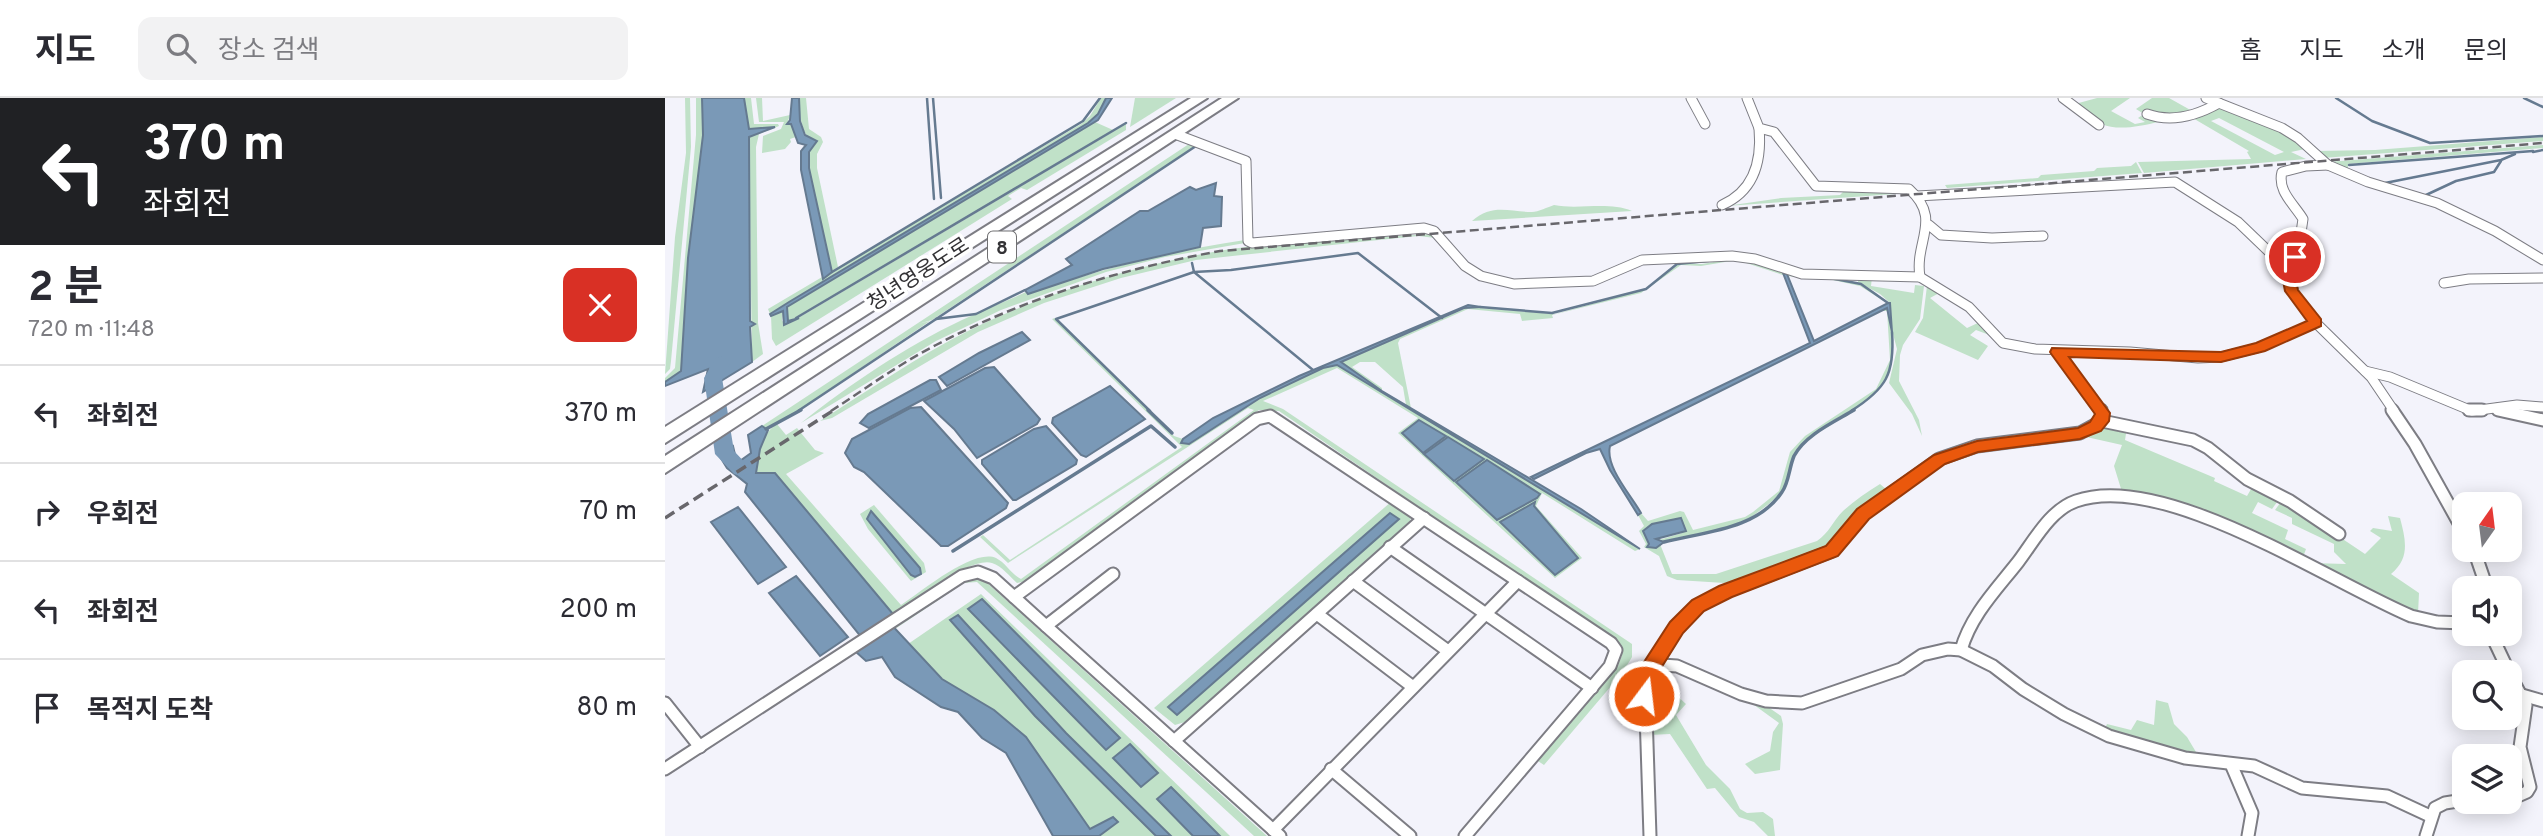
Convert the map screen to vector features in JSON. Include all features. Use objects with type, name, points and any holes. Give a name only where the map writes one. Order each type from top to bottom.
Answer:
[{"type":"highway","name":"청년영웅도로","points":[[666,435],[1200,98]]},
{"type":"highway","name":"청년영웅도로","points":[[668,464],[1231,98]]},
{"type":"street","points":[[1691,98],[1705,124]]},
{"type":"street","points":[[1722,205],[1743,193],[1751,183],[1762,149],[1759,128],[1747,98]]},
{"type":"street","points":[[2063,98],[2099,125]]},
{"type":"street","points":[[2206,98],[2282,128],[2298,138],[2328,165],[2368,182],[2446,207],[2495,231],[2543,260]]},
{"type":"street","points":[[2147,114],[2158,119],[2167,119],[2207,111],[2219,103]]},
{"type":"street","points":[[1759,128],[1774,132],[1816,186],[1909,189],[1917,196],[1929,225],[1918,258],[1920,277]]},
{"type":"street","points":[[1175,134],[1246,161],[1248,241],[1252,243],[1424,228],[1434,231],[1465,266],[1481,276],[1524,284],[1593,281],[1642,260],[1732,256],[1755,259],[1802,274],[1920,277],[1969,307],[2003,343],[2057,352],[2221,357],[2260,347],[2316,323]]},
{"type":"street","points":[[2288,270],[2299,246],[2302,219],[2280,184],[2280,177],[2282,172],[2293,168],[2328,165]]},
{"type":"street","points":[[1917,196],[2175,182],[2238,222],[2288,270],[2292,291],[2340,350],[2365,371],[2414,444],[2452,511]]},
{"type":"street","points":[[1929,225],[1941,235],[1991,238],[2043,236]]},
{"type":"street","points":[[2444,283],[2469,279],[2543,278]]},
{"type":"street","points":[[2057,352],[2098,404],[2103,413],[2102,421]]},
{"type":"street","points":[[2365,371],[2390,377],[2462,409],[2481,411],[2517,405],[2543,407]]},
{"type":"street","points":[[2494,408],[2543,420]]},
{"type":"street","points":[[1014,597],[1263,416],[1275,419],[1611,643],[1616,650],[1610,666],[1465,836]]},
{"type":"street","points":[[1650,836],[1645,682],[1650,668],[1677,627],[1698,605],[1832,551],[1863,514],[1939,459],[1977,446],[2080,433],[2102,421],[2193,440],[2208,448],[2247,479],[2290,501],[2339,534]]},
{"type":"street","points":[[1961,650],[1970,624],[2047,523],[2078,500],[2103,495],[2151,500],[2203,516],[2371,600],[2414,617],[2452,622]]},
{"type":"street","points":[[1174,740],[1424,517]]},
{"type":"street","points":[[1390,548],[1592,688]]},
{"type":"street","points":[[665,769],[953,580],[970,573],[986,574],[1276,833],[1331,769],[1518,581]]},
{"type":"street","points":[[1046,626],[1112,574]]},
{"type":"street","points":[[1353,581],[1448,651]]},
{"type":"street","points":[[1317,614],[1413,687]]},
{"type":"street","points":[[1650,668],[1662,665],[1677,666],[1741,694],[1766,701],[1801,703],[1901,669],[1936,651],[1961,650],[1993,666],[2023,690],[2064,714],[2109,736],[2185,758],[2254,766],[2302,788],[2387,796],[2430,816]]},
{"type":"street","points":[[2522,695],[2543,701]]},
{"type":"street","points":[[2520,744],[2526,705],[2522,695]]},
{"type":"street","points":[[665,703],[699,747]]},
{"type":"street","points":[[2522,756],[2529,787],[2522,794]]},
{"type":"street","points":[[2231,764],[2252,813],[2248,836]]},
{"type":"street","points":[[1331,769],[1410,836]]},
{"type":"street","points":[[2425,836],[2431,809],[2436,804],[2452,802]]},
{"type":"green space","points":[[685,98],[690,98],[691,147],[671,361],[670,369],[665,374],[675,237],[686,153]]},
{"type":"green space","points":[[696,98],[702,98],[703,135],[688,258],[681,371],[665,382],[665,378],[675,368],[696,135]]},
{"type":"green space","points":[[744,98],[751,98],[754,124],[779,126],[759,134],[756,147],[758,323],[763,354],[752,362],[749,137],[775,127],[749,130]]},
{"type":"green space","points":[[756,98],[762,98],[763,121],[790,115],[787,124],[791,124],[796,137],[790,139],[791,142],[785,149],[762,153],[763,136],[781,129],[784,122],[759,122]]},
{"type":"green space","points":[[799,98],[806,98],[809,129],[821,137],[823,142],[817,154],[817,168],[838,267],[831,272],[809,168],[809,152],[815,145],[804,129]]},
{"type":"green space","points":[[1101,98],[1106,98],[1098,114],[1088,123],[770,314],[768,309],[1081,124],[1090,116]]},
{"type":"green space","points":[[1135,98],[1176,98],[1130,127]]},
{"type":"green space","points":[[2097,98],[2130,98],[2111,111],[2135,124],[2145,122],[2138,118],[2144,114],[2136,109],[2152,98],[2169,98],[2194,112],[2135,127],[2112,127],[2095,120],[2075,104]]},
{"type":"green space","points":[[2221,105],[2286,132],[2305,149],[2291,152],[2306,159],[2144,173],[2138,162],[2251,159],[2247,152],[2249,151],[2191,117]],"holes":[[[2219,118],[2284,152],[2275,155],[2211,121]]]},
{"type":"green space","points":[[1095,122],[1113,130],[788,322],[787,307]]},
{"type":"green space","points":[[1126,124],[1126,130],[1027,190],[1021,188],[1008,196],[1012,199],[776,346],[772,339],[771,316],[783,311],[782,321],[788,324]]},
{"type":"green space","points":[[2543,137],[2543,141],[2323,158],[2316,151],[2375,150]]},
{"type":"green space","points":[[1192,142],[1198,144],[932,320],[918,324],[930,321],[793,414],[765,428],[762,426]]},
{"type":"green space","points":[[2543,145],[2543,148],[2348,164],[2348,170],[2328,162]]},
{"type":"green space","points":[[2136,162],[2142,173],[1947,188],[1945,185],[2038,178],[2041,175],[2131,166]]},
{"type":"green space","points":[[1844,191],[1910,193],[1726,206],[1781,198],[1840,195]]},
{"type":"green space","points":[[1554,205],[1603,206],[1632,211],[1472,221],[1479,215],[1494,210],[1532,212]]},
{"type":"green space","points":[[1431,234],[1436,238],[1418,236],[1196,260],[1121,278],[1044,303],[978,332],[832,418],[820,421],[913,362],[970,330],[1028,304],[1089,283],[1151,265],[1240,248]]},
{"type":"green space","points":[[1245,240],[1245,243],[1165,257],[1106,272],[1001,310],[936,341],[801,423],[858,380],[899,354],[962,320],[1026,292],[1028,294],[1162,255]]},
{"type":"green space","points":[[1732,259],[1857,283],[1876,293],[1887,303],[1860,286],[1828,279],[1786,276],[1737,260],[1701,266],[1681,265],[1649,287],[1680,263],[1702,264]]},
{"type":"green space","points":[[1858,277],[1872,277],[1871,286],[1914,293],[1915,285],[1924,286],[1920,319],[1903,345],[1900,355],[1899,381],[1919,420],[1922,436],[1912,414],[1889,383],[1897,349],[1893,334],[1892,360],[1886,378],[1877,392],[1864,403],[1817,431],[1801,445],[1794,456],[1783,489],[1769,504],[1751,517],[1733,525],[1663,541],[1656,541],[1682,533],[1652,524],[1648,528],[1646,539],[1649,544],[1660,544],[1672,574],[1716,574],[1817,541],[1843,511],[1861,497],[1880,484],[1887,490],[1854,515],[1830,545],[1816,554],[1725,583],[1677,580],[1667,576],[1659,556],[1644,547],[1646,544],[1639,531],[1644,526],[1638,515],[1641,513],[1648,521],[1684,512],[1693,530],[1745,517],[1779,491],[1790,452],[1805,436],[1876,389],[1890,360],[1887,311],[1881,311],[1888,309],[1892,329],[1890,303],[1858,282]]},
{"type":"green space","points":[[1927,286],[1941,292],[1930,298],[1967,328],[1980,322],[1992,336],[1976,330],[1970,335],[1988,346],[1978,360],[1915,332],[1923,318]]},
{"type":"green space","points":[[1647,289],[1641,293],[1552,315],[1553,318],[1522,321],[1520,314],[1468,309],[1400,339],[1398,343],[1411,408],[1406,405],[1403,387],[1375,362],[1360,362],[1352,367],[1382,388],[1382,391],[1341,362],[1469,307],[1555,314]]},
{"type":"green space","points":[[1055,318],[1174,436],[1183,439],[1181,443],[1189,444],[1238,410],[1282,386],[1337,365],[1640,549],[1635,551],[1542,493],[1536,506],[1582,558],[1555,578],[1398,433],[1418,418],[1337,368],[1263,401],[1283,409],[1632,644],[1632,657],[1623,672],[1544,765],[1538,761],[1618,666],[1622,655],[1620,645],[1279,411],[1259,410],[1026,581],[1017,583],[996,564],[982,563],[956,573],[893,614],[795,497],[756,473],[764,439],[777,424],[786,435],[797,428],[815,450],[824,453],[786,474],[901,605],[974,559],[996,558],[1021,579],[1254,410],[1248,408],[1008,563],[980,537],[983,535],[1010,560],[1182,447],[1052,319]]},
{"type":"green space","points":[[2104,423],[2127,427],[2125,440],[2215,478],[2214,481],[2247,496],[2254,484],[2280,498],[2272,509],[2258,502],[2252,513],[2288,530],[2285,539],[2306,549],[2302,560],[2155,496],[2122,492],[2114,466],[2122,445],[2082,436]]},
{"type":"green space","points":[[2283,499],[2365,554],[2381,538],[2370,531],[2373,528],[2392,531],[2388,516],[2400,518],[2405,549],[2401,562],[2391,574],[2419,593],[2418,614],[2311,563],[2346,564],[2334,552],[2334,544],[2292,524],[2292,518],[2275,510]]},
{"type":"green space","points":[[1392,501],[1411,517],[1410,521],[1185,722],[1175,725],[1154,708]]},
{"type":"green space","points":[[874,505],[924,563],[926,572],[911,581],[868,529],[860,514]]},
{"type":"green space","points":[[979,577],[1267,836],[1254,836],[977,582],[964,583],[895,629],[892,626],[963,580]]},
{"type":"green space","points":[[981,594],[1230,836],[1099,836],[1118,822],[1113,817],[1090,830],[1041,757],[942,679],[908,644]]},
{"type":"green space","points":[[1668,668],[1659,679],[1686,704],[1676,715],[1706,765],[1730,789],[1740,809],[1747,813],[1763,812],[1773,819],[1775,836],[1768,836],[1754,822],[1739,817],[1715,788],[1707,789],[1670,734],[1650,735],[1650,680],[1656,671]]},
{"type":"green space","points":[[2156,700],[2168,703],[2174,724],[2187,737],[2199,757],[2104,731],[2107,724],[2131,730],[2137,720],[2154,725]]},
{"type":"green space","points":[[1750,702],[1768,707],[1781,716],[1783,724],[1780,770],[1755,774],[1745,764],[1770,751],[1773,732],[1779,723]]},
{"type":"water","points":[[702,98],[744,98],[749,129],[775,127],[749,137],[750,321],[755,324],[750,327],[752,362],[703,392],[708,369],[665,386],[665,382],[681,371],[688,258],[703,135]]},
{"type":"water","points":[[792,98],[799,98],[800,121],[805,135],[817,141],[809,152],[809,168],[832,272],[823,279],[801,170],[801,151],[806,145],[798,143],[791,124],[787,124],[790,120]]},
{"type":"water","points":[[1106,98],[1112,98],[1098,120],[787,307],[788,321],[799,318],[784,325],[783,311],[771,316],[770,314],[789,302],[1088,123],[1098,114]]},
{"type":"water","points":[[1216,183],[1214,196],[1222,197],[1221,226],[1203,228],[1200,247],[1103,269],[1028,294],[1025,290],[1072,265],[1066,259],[1140,211],[1148,211],[1190,187],[1196,190]]},
{"type":"water","points":[[1783,273],[1787,274],[1814,341],[1888,303],[1892,332],[1887,308],[1610,446],[1611,463],[1641,513],[1638,515],[1600,449],[1586,453],[1534,479],[1531,477],[1810,343]]},
{"type":"water","points":[[1468,305],[1481,307],[1464,308],[1341,362],[1382,391],[1581,509],[1640,549],[1337,365],[1323,368],[1260,398],[1189,444],[1181,443],[1213,418],[1299,376]]},
{"type":"water","points":[[1022,332],[1030,340],[947,386],[939,377],[979,353]]},
{"type":"water","points":[[994,367],[1040,419],[1037,424],[977,458],[954,429],[924,401],[985,368]]},
{"type":"water","points":[[930,380],[936,380],[941,390],[869,428],[860,423],[868,414]]},
{"type":"water","points":[[1110,386],[1145,419],[1086,457],[1081,455],[1052,423],[1053,418]]},
{"type":"water","points":[[921,407],[1008,503],[1006,508],[948,546],[941,546],[864,472],[854,467],[845,453],[852,439],[910,408]]},
{"type":"water","points":[[1419,420],[1446,436],[1423,453],[1402,433]]},
{"type":"water","points":[[762,426],[768,430],[760,449],[756,473],[775,473],[893,614],[887,620],[942,679],[994,710],[1026,737],[1090,829],[1113,817],[1118,822],[1099,836],[1053,836],[1006,753],[982,738],[958,712],[941,707],[895,677],[882,657],[866,661],[855,651],[866,643],[745,492],[747,484],[727,468],[719,455],[733,446],[737,463],[751,453],[748,435]]},
{"type":"water","points":[[1046,426],[1077,460],[1076,464],[1013,500],[982,464],[982,460],[1034,429]]},
{"type":"water","points":[[1448,437],[1484,459],[1454,481],[1424,454]]},
{"type":"water","points":[[1487,460],[1540,494],[1497,520],[1456,482]]},
{"type":"water","points":[[1535,502],[1534,506],[1578,558],[1555,575],[1500,522]]},
{"type":"water","points":[[738,507],[786,567],[758,584],[711,522]]},
{"type":"water","points":[[871,511],[920,568],[921,574],[915,577],[911,575],[867,519]]},
{"type":"water","points":[[1390,513],[1399,519],[1177,715],[1168,707]]},
{"type":"water","points":[[1681,518],[1686,531],[1656,539],[1664,542],[1656,548],[1647,547],[1649,544],[1643,531],[1652,524]]},
{"type":"water","points":[[796,576],[848,637],[820,656],[769,593]]},
{"type":"water","points":[[982,599],[1120,738],[1106,750],[968,609]]},
{"type":"water","points":[[958,615],[1066,733],[1171,836],[1156,836],[1035,716],[950,620]]},
{"type":"water","points":[[1130,744],[1158,773],[1141,787],[1113,758]]},
{"type":"water","points":[[1171,787],[1220,836],[1193,836],[1157,799]]},
{"type":"waterway","points":[[927,98],[934,199]]},
{"type":"waterway","points":[[933,98],[941,198]]},
{"type":"waterway","points":[[832,272],[1083,121],[1100,98]]},
{"type":"waterway","points":[[2336,98],[2372,121],[2430,143],[2543,136]]},
{"type":"waterway","points":[[2524,98],[2543,107]]},
{"type":"waterway","points":[[796,318],[1126,123]]},
{"type":"waterway","points":[[936,319],[1196,146]]},
{"type":"waterway","points":[[2533,152],[2543,150]]},
{"type":"waterway","points":[[2349,165],[2533,151]]},
{"type":"waterway","points":[[2385,183],[2501,160],[2515,154]]},
{"type":"waterway","points":[[2426,195],[2456,181],[2494,172],[2501,161]]},
{"type":"waterway","points":[[1194,272],[1231,270],[1358,253],[1442,318]]},
{"type":"waterway","points":[[1480,307],[1552,313],[1646,289],[1677,264],[1717,260]]},
{"type":"waterway","points":[[1192,263],[1194,272]]},
{"type":"waterway","points":[[1150,411],[1056,319],[1194,272]]},
{"type":"waterway","points":[[1194,272],[1313,370]]},
{"type":"waterway","points":[[1830,278],[1861,284],[1888,303]]},
{"type":"waterway","points":[[936,319],[976,314],[1025,290]]},
{"type":"waterway","points":[[798,411],[936,319]]},
{"type":"waterway","points":[[1851,411],[1873,395],[1886,379],[1892,359],[1892,332]]},
{"type":"waterway","points":[[722,362],[713,378],[725,454],[741,469]]},
{"type":"waterway","points":[[766,429],[801,410]]},
{"type":"waterway","points":[[1148,410],[1172,433]]},
{"type":"waterway","points":[[1664,542],[1728,528],[1759,514],[1782,492],[1799,448],[1821,430],[1854,410]]},
{"type":"waterway","points":[[953,551],[1151,426],[1175,447]]},
{"type":"railway","points":[[831,411],[922,352],[1004,313],[1110,276],[1220,251],[2543,143]]},
{"type":"railway","points":[[665,518],[834,410]]},
{"type":"route","points":[[1644,696],[1650,668],[1677,627],[1698,605],[1832,551],[1863,514],[1939,459],[1977,446],[2080,433],[2102,421],[2103,413],[2098,404],[2057,352],[2126,352],[2221,357],[2260,347],[2316,323],[2292,291],[2288,270],[2295,257]]}]
